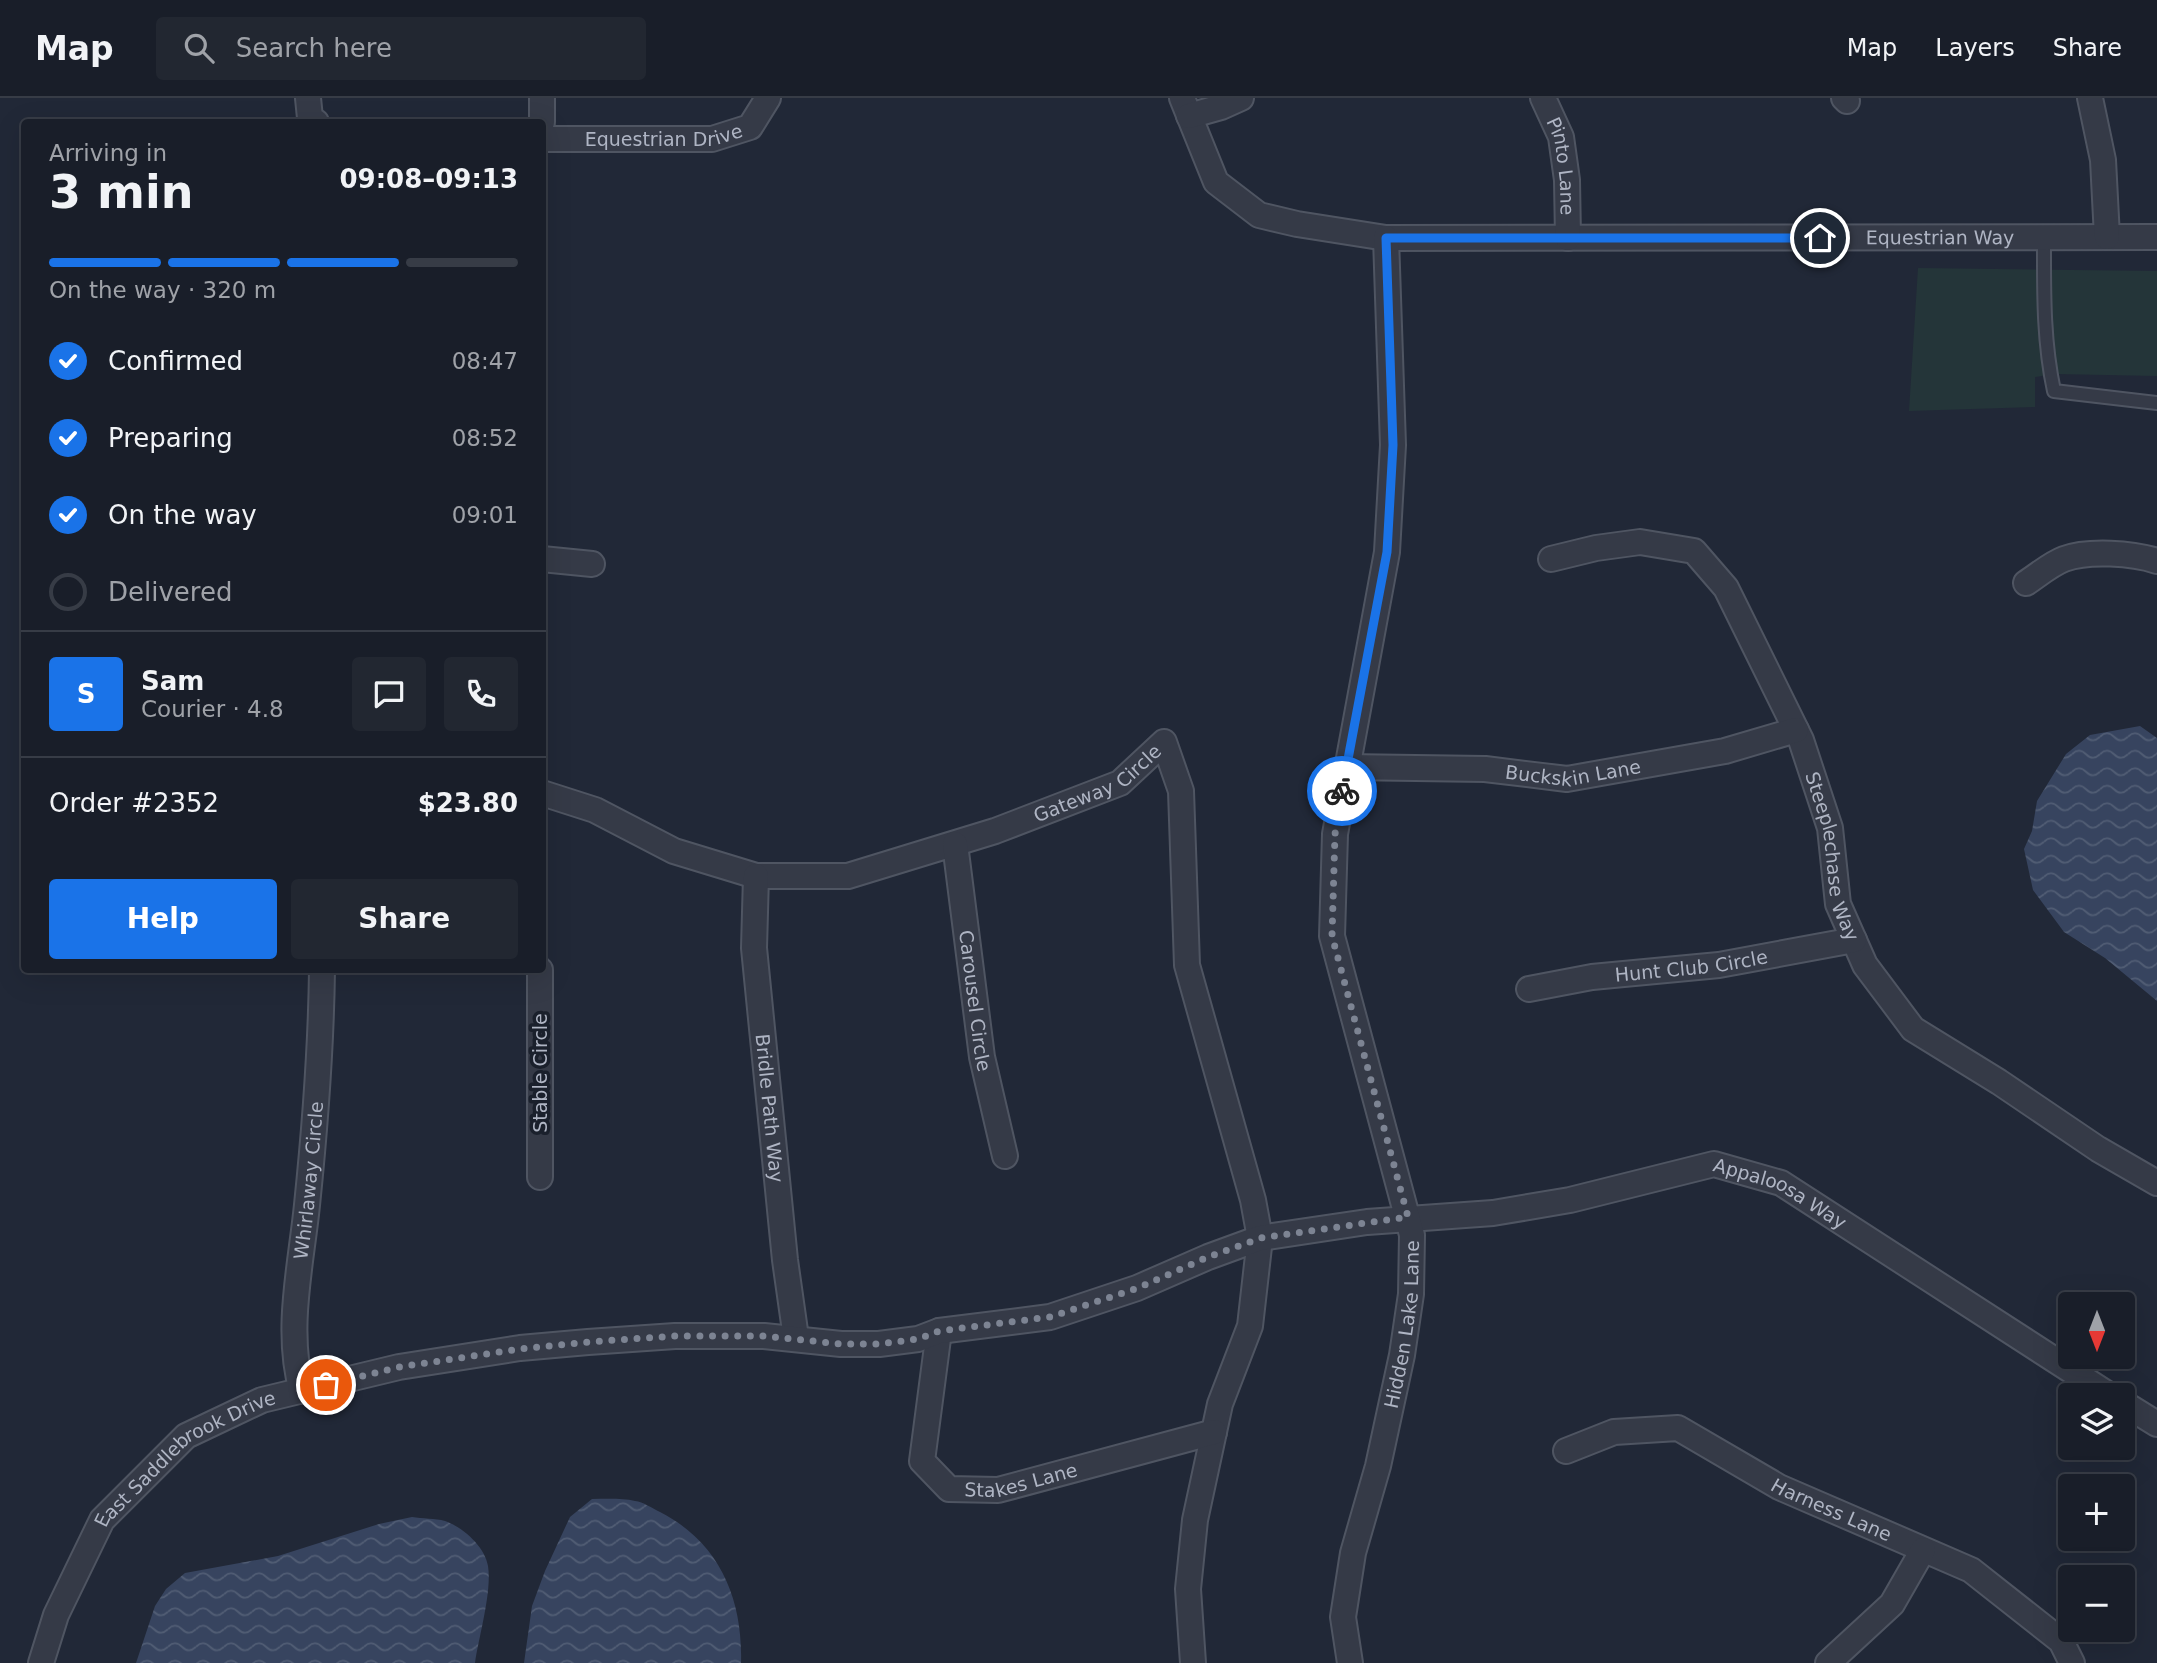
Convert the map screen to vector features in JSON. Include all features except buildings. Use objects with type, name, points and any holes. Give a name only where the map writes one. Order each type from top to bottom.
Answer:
[{"type":"street","points":[[308,98],[312,119]]},
{"type":"street","points":[[542,98],[542,119]]},
{"type":"street","name":"Equestrian Drive","points":[[546,139],[712,139],[750,127],[768,98]]},
{"type":"street","points":[[1241,98],[1221,107],[1185,107],[1216,182],[1259,215],[1386,238]]},
{"type":"street","name":"Pinto Lane","points":[[1543,98],[1561,136],[1567,180],[1568,238]]},
{"type":"street","points":[[2090,98],[2103,160],[2107,237]]},
{"type":"street","name":"Equestrian Way","points":[[1386,238],[2157,237]]},
{"type":"street","name":"Hidden Lake Lane","points":[[1350,1663],[1343,1617],[1353,1553],[1378,1466],[1402,1355],[1411,1294],[1412,1235],[1332,936],[1335,834],[1387,552],[1393,445],[1386,238]]},
{"type":"street","name":"Steeplechase Way","points":[[1551,559],[1596,548],[1640,542],[1694,551],[1726,588],[1796,730],[1830,828],[1838,904],[1865,965],[1913,1029],[1999,1082],[2098,1149],[2157,1183]]},
{"type":"street","points":[[2026,583],[2064,559],[2093,555],[2140,556],[2157,561]]},
{"type":"street","points":[[546,559],[592,564]]},
{"type":"street","name":"Buckskin Lane","points":[[1346,767],[1485,769],[1567,779],[1725,751],[1796,730]]},
{"type":"street","name":"Gateway Circle","points":[[546,794],[595,810],[674,851],[756,876],[848,876],[995,831],[1120,783],[1164,742],[1181,791],[1187,965],[1253,1200],[1261,1238]]},
{"type":"street","name":"Carousel Circle","points":[[955,844],[982,1057],[1005,1156]]},
{"type":"street","name":"Bridle Path Way","points":[[756,876],[754,948],[785,1259],[796,1338]]},
{"type":"street","name":"Hunt Club Circle","points":[[1529,989],[1592,977],[1719,965],[1854,940]]},
{"type":"street","name":"Whirlaway Circle","points":[[302,1391],[296,1369],[296,1302],[314,1130],[322,973]]},
{"type":"street","name":"Stable Circle","points":[[540,973],[540,1177]]},
{"type":"street","name":"Appaloosa Way","points":[[1408,1217],[1493,1213],[1545,1204],[1714,1164],[1781,1183],[2090,1383]]},
{"type":"street","name":"East Saddlebrook Drive","points":[[41,1663],[57,1615],[102,1520],[186,1436],[262,1399],[399,1367],[520,1349],[675,1336],[764,1336],[841,1344],[879,1344],[918,1339],[939,1331],[1050,1317],[1138,1288],[1208,1257],[1261,1238],[1408,1217]]},
{"type":"street","points":[[1194,1663],[1188,1589],[1195,1520],[1220,1404],[1250,1326],[1261,1238]]},
{"type":"street","name":"Stakes Lane","points":[[939,1331],[922,1461],[949,1489],[999,1490],[1214,1432]]},
{"type":"street","points":[[2135,1410],[2157,1424]]},
{"type":"street","name":"Harness Lane","points":[[1566,1451],[1614,1432],[1678,1428],[1779,1487],[1971,1570],[2061,1641],[2073,1663]]},
{"type":"street","points":[[1828,1663],[1892,1604],[1923,1550]]},
{"type":"lane","points":[[2044,237],[2044,319],[2054,391],[2157,404]]},
{"type":"shaded area","points":[[1918,268],[2157,271],[2157,376],[2055,374],[2035,377],[2035,407],[1909,411]]},
{"type":"water","points":[[2140,726],[2157,738],[2157,1001],[2105,958],[2064,932],[2033,890],[2024,849],[2032,831],[2037,801],[2066,754],[2090,735]]},
{"type":"water","points":[[592,1499],[625,1499],[641,1503],[681,1524],[698,1539],[723,1574],[732,1595],[741,1639],[741,1663],[524,1663],[532,1606],[545,1571],[570,1517]]},
{"type":"water","points":[[412,1517],[452,1524],[466,1533],[483,1552],[489,1577],[475,1663],[136,1663],[155,1606],[166,1589],[185,1573],[278,1556],[379,1524]]},
{"type":"way so far","points":[[326,1385],[399,1367],[588,1342],[675,1336],[764,1336],[841,1344],[879,1344],[918,1339],[939,1331],[1050,1317],[1138,1288],[1208,1257],[1261,1238],[1408,1217],[1332,936],[1335,834],[1342,791]]},
{"type":"route","points":[[1342,791],[1387,552],[1393,445],[1386,238],[1820,238]]}]
